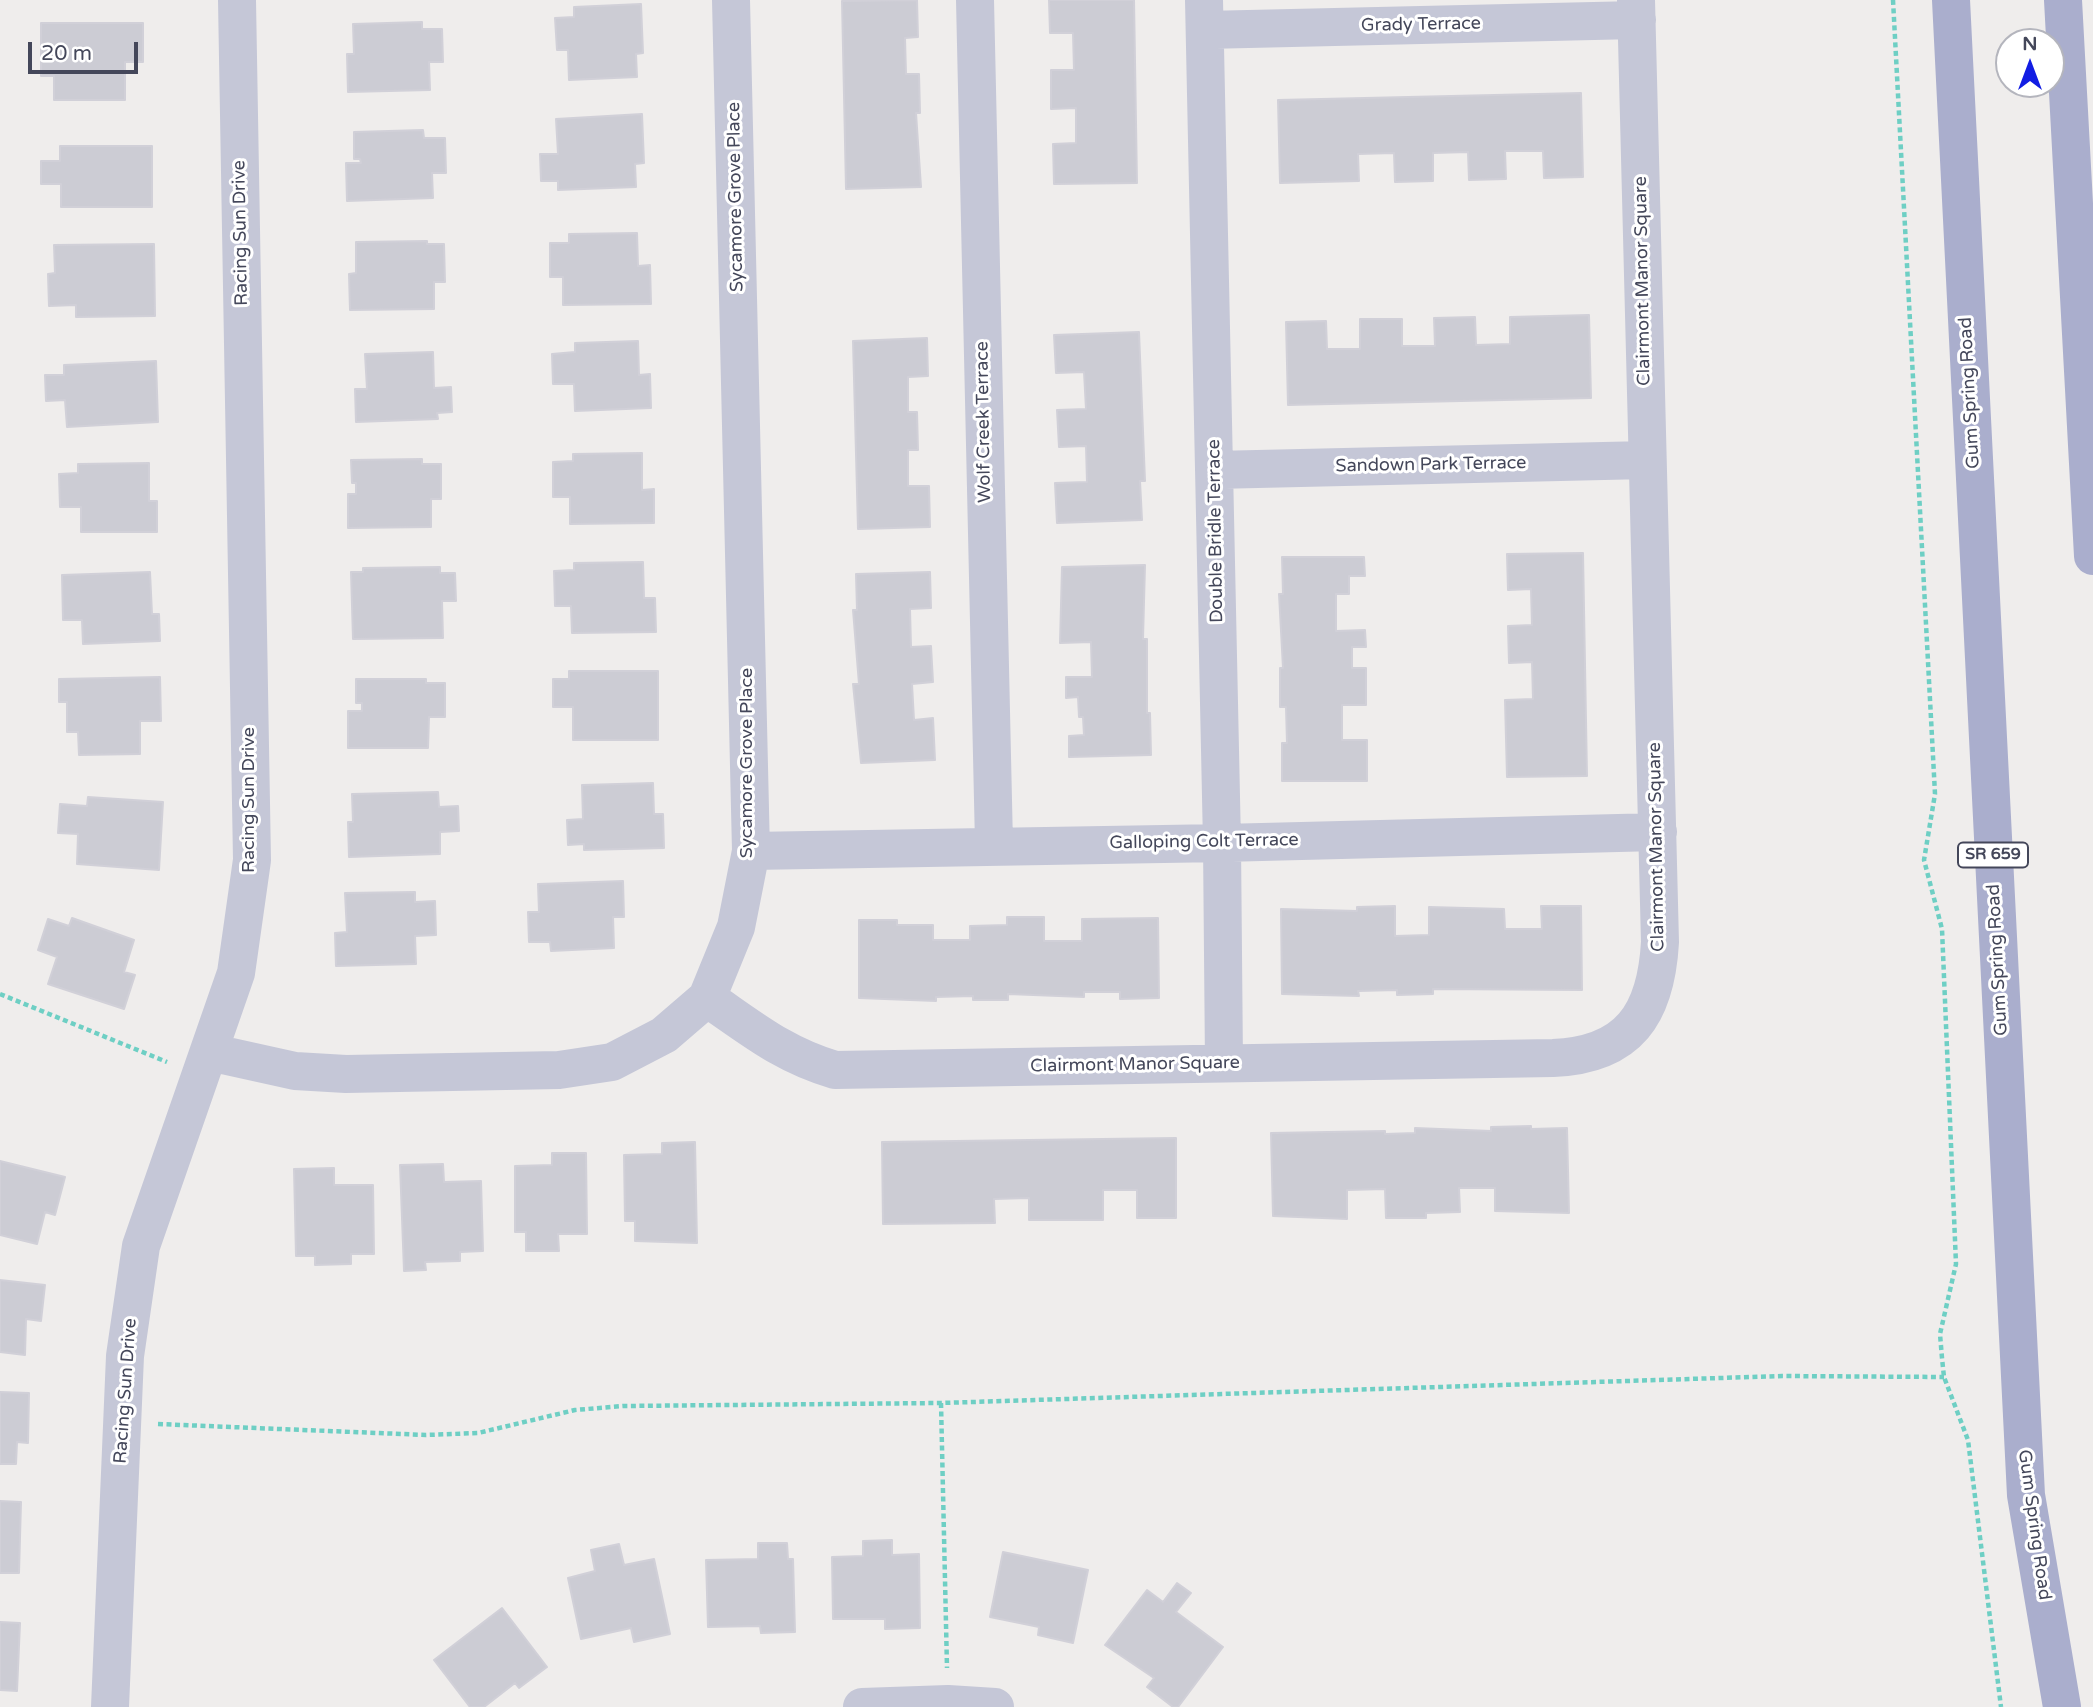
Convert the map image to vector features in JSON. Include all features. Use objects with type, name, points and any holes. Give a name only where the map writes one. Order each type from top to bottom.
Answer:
[{"type":"main road","name":"Gum Spring Road","points":[[1951,0],[2026,1495],[2062,1707]]},
{"type":"main road","points":[[2063,0],[2093,556]]},
{"type":"street","name":"Racing Sun Drive","points":[[110,1707],[125,1356],[141,1247],[236,973],[251,860],[237,0]]},
{"type":"street","name":"Sycamore Grove Place","points":[[205,1063],[346,1074],[559,1070],[612,1062],[664,1035],[707,998],[736,927],[751,850],[732,0]]},
{"type":"street","name":"Wolf Creek Terrace","points":[[975,0],[994,844]]},
{"type":"street","name":"Grady Terrace","points":[[1205,15],[1636,10]]},
{"type":"street","name":"Clairmont Manor Square","points":[[707,998],[769,1043],[801,1060],[835,1070],[1581,1057],[1605,1048],[1626,1035],[1641,1019],[1652,996],[1659,969],[1658,832],[1636,10]]},
{"type":"street","name":"Double Bridle Terrace","points":[[1205,15],[1224,1063]]},
{"type":"street","name":"Sandown Park Terrace","points":[[1214,470],[1647,460]]},
{"type":"street","name":"Galloping Colt Terrace","points":[[751,850],[994,844],[1222,843],[1658,832]]},
{"type":"street","points":[[862,1707],[948,1704],[995,1707]]},
{"type":"path","points":[[1893,0],[1934,794],[1924,860],[1942,929],[1956,1264],[1940,1334],[1944,1377],[1968,1440],[2000,1707]]},
{"type":"path","points":[[0,994],[158,1059],[205,1063]]},
{"type":"path","points":[[122,1423],[426,1435],[478,1433],[575,1410],[622,1406],[940,1403],[1783,1376],[1944,1377]]},
{"type":"path","points":[[940,1403],[948,1704]]},
{"type":"building","points":[[917,0],[918,37],[905,38],[906,74],[919,74],[920,113],[916,113],[921,187],[846,189],[842,1]]},
{"type":"building","points":[[1049,0],[1134,0],[1137,183],[1054,184],[1053,144],[1076,143],[1076,108],[1051,109],[1051,70],[1074,70],[1073,33],[1050,33]]},
{"type":"building","points":[[641,4],[643,53],[636,54],[637,77],[569,80],[568,50],[557,50],[555,18],[574,17],[574,7]]},
{"type":"building","points":[[422,22],[422,29],[442,29],[443,62],[429,62],[430,90],[348,92],[347,54],[354,54],[353,24]]},
{"type":"building","points":[[41,23],[143,23],[143,62],[125,62],[125,100],[54,100],[54,76],[41,76]]},
{"type":"building","points":[[1581,93],[1583,177],[1544,178],[1543,151],[1505,151],[1506,179],[1469,180],[1468,152],[1433,153],[1433,181],[1395,182],[1394,153],[1358,154],[1359,181],[1280,183],[1278,100]]},
{"type":"building","points":[[642,114],[644,163],[635,164],[636,187],[558,190],[558,181],[541,181],[540,154],[558,154],[556,119]]},
{"type":"building","points":[[423,130],[424,138],[445,138],[446,173],[432,173],[433,198],[347,201],[346,163],[361,163],[360,159],[354,159],[354,132]]},
{"type":"building","points":[[60,146],[152,146],[152,207],[61,207],[61,184],[41,184],[41,161],[60,161]]},
{"type":"building","points":[[637,233],[638,266],[650,265],[651,304],[563,305],[563,277],[550,277],[550,243],[569,243],[569,234]]},
{"type":"building","points":[[427,241],[427,244],[444,244],[445,282],[434,282],[434,309],[350,310],[349,274],[356,273],[356,242]]},
{"type":"building","points":[[154,244],[155,316],[76,317],[76,305],[49,306],[48,274],[55,273],[54,245]]},
{"type":"building","points":[[1589,315],[1591,398],[1288,405],[1286,322],[1326,321],[1327,349],[1360,349],[1360,319],[1402,319],[1402,346],[1435,346],[1434,318],[1475,317],[1476,345],[1510,344],[1510,317]]},
{"type":"building","points":[[1139,332],[1145,481],[1140,481],[1142,520],[1057,523],[1055,483],[1087,482],[1086,446],[1059,447],[1057,410],[1086,409],[1084,372],[1056,373],[1054,335]]},
{"type":"building","points":[[927,338],[928,376],[908,377],[908,412],[917,412],[918,450],[908,450],[908,486],[929,486],[930,527],[858,529],[853,341]]},
{"type":"building","points":[[638,341],[639,375],[650,374],[651,408],[575,411],[574,384],[553,384],[552,354],[575,352],[575,343]]},
{"type":"building","points":[[433,352],[434,388],[451,387],[452,412],[437,413],[438,419],[356,422],[355,389],[367,389],[365,354]]},
{"type":"building","points":[[156,361],[158,422],[67,427],[65,400],[46,401],[45,375],[64,375],[64,365]]},
{"type":"building","points":[[642,453],[642,490],[654,489],[654,523],[570,524],[570,497],[553,497],[553,462],[573,461],[573,454]]},
{"type":"building","points":[[422,459],[422,464],[441,464],[441,499],[431,499],[431,527],[348,528],[348,494],[356,494],[356,483],[352,483],[351,460]]},
{"type":"building","points":[[149,463],[149,501],[157,501],[157,532],[81,532],[81,507],[60,507],[59,474],[78,473],[78,464]]},
{"type":"building","points":[[1583,553],[1587,776],[1507,777],[1505,700],[1533,699],[1532,662],[1509,663],[1508,626],[1532,625],[1531,589],[1508,590],[1507,554]]},
{"type":"building","points":[[1282,557],[1364,557],[1365,576],[1349,576],[1349,594],[1336,594],[1336,631],[1365,630],[1366,647],[1352,647],[1352,668],[1366,668],[1366,705],[1342,705],[1342,740],[1367,740],[1367,781],[1282,781],[1282,743],[1287,743],[1286,707],[1280,707],[1280,668],[1283,668],[1279,594],[1283,594]]},
{"type":"building","points":[[643,562],[644,598],[655,598],[656,632],[572,633],[571,606],[555,606],[554,571],[574,570],[574,563]]},
{"type":"building","points":[[1145,565],[1143,639],[1147,639],[1147,713],[1150,713],[1151,755],[1069,757],[1069,736],[1084,735],[1083,717],[1079,717],[1078,697],[1066,698],[1066,677],[1092,677],[1091,642],[1060,643],[1062,567]]},
{"type":"building","points":[[440,567],[440,573],[455,573],[456,601],[442,601],[443,638],[353,639],[351,572],[363,572],[363,568]]},
{"type":"building","points":[[150,572],[152,614],[159,614],[160,641],[83,644],[82,620],[63,620],[62,575]]},
{"type":"building","points":[[930,572],[931,608],[910,609],[911,647],[931,646],[933,682],[912,684],[914,720],[933,718],[935,760],[861,763],[853,684],[859,684],[853,610],[857,610],[856,574]]},
{"type":"building","points":[[569,671],[658,671],[658,740],[573,740],[573,707],[553,707],[553,679],[569,679]]},
{"type":"building","points":[[160,677],[161,721],[140,721],[140,754],[79,755],[78,732],[67,732],[67,702],[59,702],[59,679]]},
{"type":"building","points":[[356,679],[426,679],[426,683],[445,683],[445,717],[429,717],[428,748],[348,748],[348,711],[362,711],[362,703],[356,703]]},
{"type":"building","points":[[653,783],[654,814],[663,814],[664,848],[584,850],[584,844],[568,845],[567,820],[583,819],[582,785]]},
{"type":"building","points":[[438,792],[439,807],[458,806],[459,831],[440,832],[440,854],[349,857],[348,822],[353,822],[352,794]]},
{"type":"building","points":[[88,797],[163,802],[159,870],[77,864],[78,834],[58,833],[60,804],[87,806]]},
{"type":"building","points":[[623,881],[624,917],[613,917],[614,948],[551,951],[550,942],[529,942],[528,912],[539,912],[538,884]]},
{"type":"building","points":[[415,892],[415,902],[435,901],[436,935],[415,936],[416,964],[336,966],[335,933],[347,932],[345,893]]},
{"type":"building","points":[[1395,906],[1395,936],[1429,935],[1429,907],[1504,909],[1505,929],[1542,929],[1541,906],[1581,906],[1582,990],[1433,989],[1433,994],[1397,995],[1397,990],[1358,991],[1359,996],[1282,994],[1281,909],[1357,911],[1357,907]]},
{"type":"building","points":[[1007,917],[1044,917],[1044,941],[1082,941],[1082,919],[1158,918],[1159,998],[1120,999],[1120,992],[1084,992],[1084,997],[1008,994],[1008,1000],[973,1000],[973,996],[936,997],[936,1001],[859,998],[859,920],[897,920],[897,925],[933,925],[933,940],[970,940],[970,926],[1007,925]]},
{"type":"building","points":[[72,918],[134,940],[124,972],[135,975],[124,1009],[48,984],[57,957],[38,950],[48,919],[69,926]]},
{"type":"building","points":[[1531,1126],[1531,1129],[1567,1128],[1569,1213],[1495,1211],[1495,1188],[1459,1188],[1460,1212],[1426,1213],[1426,1218],[1386,1218],[1385,1189],[1347,1190],[1347,1219],[1273,1216],[1271,1133],[1385,1131],[1385,1134],[1415,1133],[1415,1128],[1491,1131],[1491,1127]]},
{"type":"building","points":[[1176,1138],[1176,1218],[1137,1218],[1137,1190],[1103,1190],[1103,1220],[1029,1220],[1029,1198],[994,1199],[995,1223],[883,1224],[882,1142]]},
{"type":"building","points":[[695,1142],[697,1243],[635,1241],[635,1221],[625,1221],[624,1155],[662,1154],[662,1143]]},
{"type":"building","points":[[552,1153],[586,1153],[587,1234],[558,1234],[559,1251],[526,1251],[526,1232],[515,1232],[515,1166],[552,1165]]},
{"type":"building","points":[[0,1161],[65,1177],[55,1215],[45,1212],[37,1244],[0,1235]]},
{"type":"building","points":[[443,1164],[444,1182],[481,1181],[483,1251],[460,1252],[460,1261],[425,1262],[426,1270],[404,1271],[400,1165]]},
{"type":"building","points":[[334,1168],[334,1185],[373,1185],[374,1254],[351,1254],[351,1264],[315,1265],[315,1256],[296,1256],[294,1169]]},
{"type":"building","points":[[0,1280],[45,1285],[41,1321],[26,1319],[25,1355],[0,1352]]},
{"type":"building","points":[[0,1392],[29,1393],[28,1443],[17,1442],[16,1464],[0,1464]]},
{"type":"building","points":[[0,1501],[21,1502],[19,1573],[0,1573]]},
{"type":"building","points":[[892,1540],[892,1555],[919,1554],[920,1628],[885,1629],[885,1619],[833,1619],[832,1557],[863,1556],[863,1541]]},
{"type":"building","points":[[758,1543],[787,1543],[788,1559],[793,1559],[795,1632],[761,1633],[760,1626],[708,1627],[706,1560],[758,1559]]},
{"type":"building","points":[[619,1544],[624,1565],[654,1559],[670,1634],[634,1642],[631,1628],[581,1639],[568,1578],[595,1571],[591,1550]]},
{"type":"building","points":[[1003,1552],[1088,1570],[1073,1643],[1038,1635],[1039,1627],[990,1617]]},
{"type":"building","points":[[1177,1583],[1191,1593],[1176,1612],[1223,1647],[1178,1707],[1173,1707],[1147,1687],[1154,1678],[1105,1645],[1147,1590],[1163,1602]]},
{"type":"building","points":[[502,1608],[547,1667],[519,1688],[515,1683],[484,1707],[470,1707],[434,1660]]},
{"type":"building","points":[[0,1622],[20,1623],[17,1691],[0,1690]]}]
